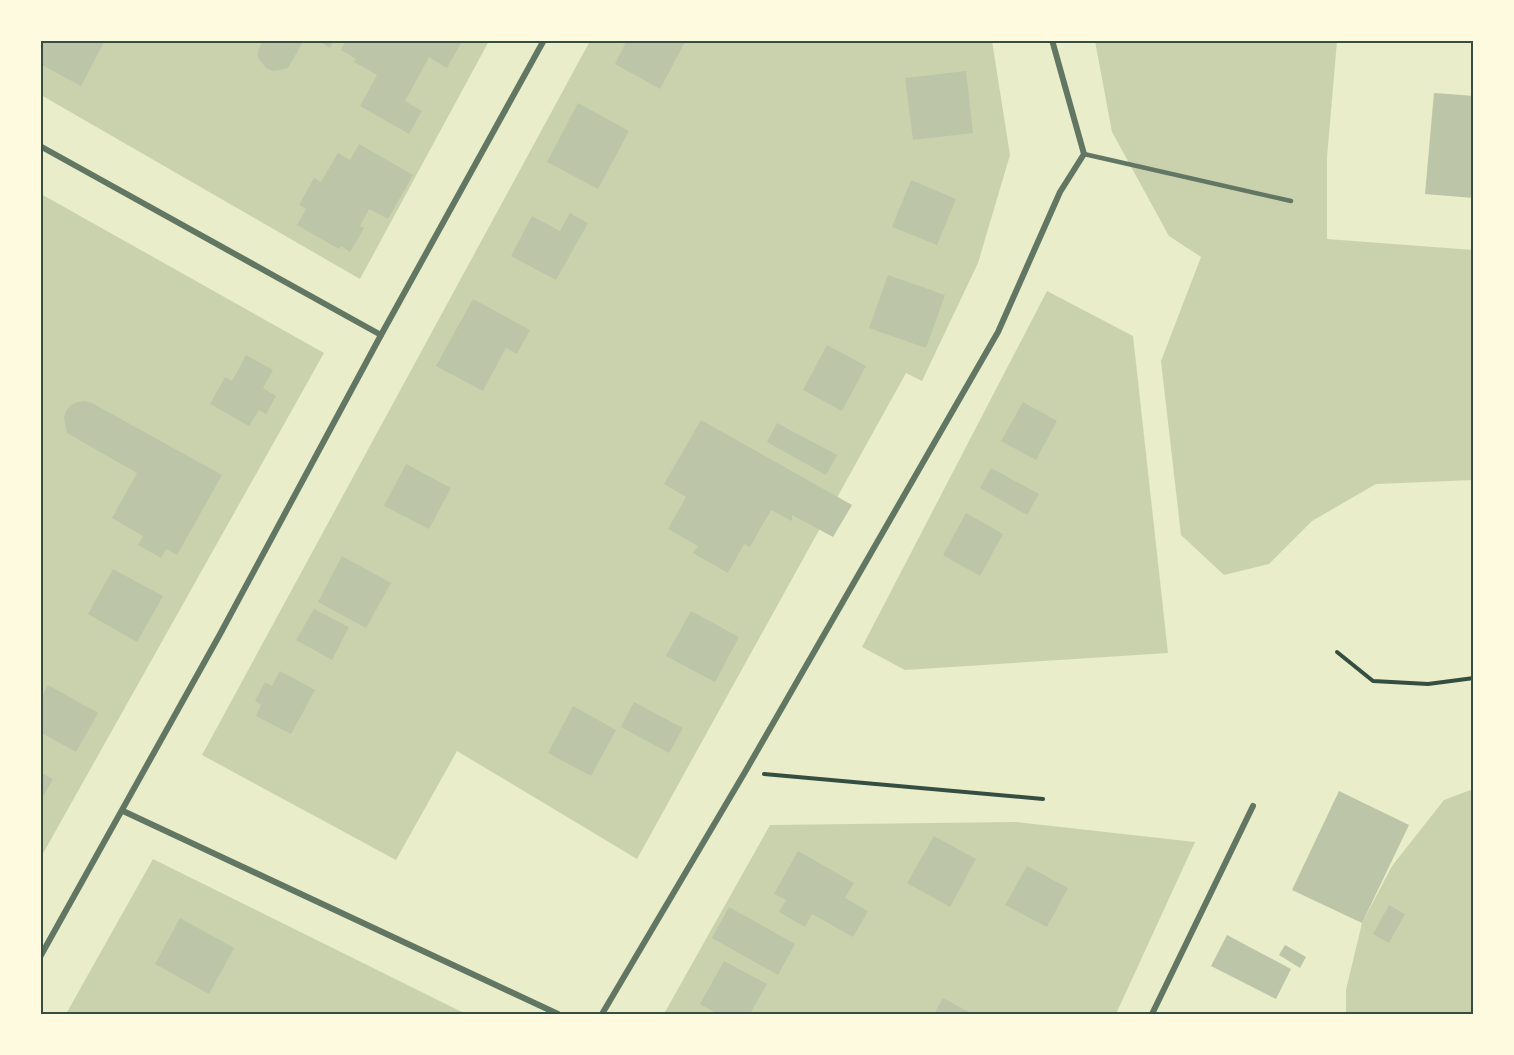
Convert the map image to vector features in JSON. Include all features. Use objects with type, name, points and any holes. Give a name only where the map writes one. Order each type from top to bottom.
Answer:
[{"type":"street","points":[[40,957],[123,811],[544,40]]},
{"type":"street","points":[[602,1014],[745,772],[998,332],[1060,192],[1084,154],[1052,40]]},
{"type":"street","points":[[40,146],[381,335]]},
{"type":"street","points":[[1152,1014],[1253,806]]},
{"type":"street","points":[[123,811],[558,1014]]},
{"type":"lane","points":[[1084,154],[1291,201]]},
{"type":"path","points":[[1337,652],[1373,681],[1428,684],[1473,678]]},
{"type":"path","points":[[745,772],[1043,799]]},
{"type":"green space","points":[[41,41],[489,41],[360,279],[41,95]]},
{"type":"green space","points":[[590,41],[992,41],[1010,155],[978,263],[922,381],[906,373],[637,859],[457,751],[396,860],[202,755]]},
{"type":"green space","points":[[1095,41],[1337,41],[1327,157],[1327,239],[1473,250],[1473,480],[1376,484],[1312,521],[1269,564],[1224,575],[1181,535],[1161,361],[1201,257],[1169,236],[1112,132]]},
{"type":"green space","points":[[41,194],[324,353],[41,857]]},
{"type":"green space","points":[[1047,291],[1133,336],[1168,653],[905,670],[862,647]]},
{"type":"green space","points":[[1473,789],[1473,1014],[1346,1014],[1346,990],[1362,923],[1392,866],[1444,800]]},
{"type":"green space","points":[[1015,822],[1195,842],[1116,1014],[670,1014],[665,1012],[770,825]]},
{"type":"green space","points":[[153,859],[466,1014],[66,1014]]},
{"type":"building","points":[[40,40],[105,40],[81,86],[40,64]]},
{"type":"building","points":[[263,40],[304,40],[288,68],[274,71],[267,69],[258,58],[258,51]]},
{"type":"building","points":[[317,40],[334,40],[330,48]]},
{"type":"building","points":[[346,40],[456,40],[461,43],[447,68],[429,57],[405,101],[422,111],[409,134],[360,106],[377,75],[354,62],[356,59],[341,50]]},
{"type":"building","points":[[627,40],[686,40],[660,89],[615,64]]},
{"type":"building","points":[[966,71],[973,133],[913,140],[905,78]]},
{"type":"building","points":[[1434,93],[1474,96],[1474,198],[1425,194]]},
{"type":"building","points":[[578,103],[629,131],[598,189],[547,162]]},
{"type":"building","points":[[359,144],[413,175],[388,219],[369,209],[360,226],[364,228],[350,252],[341,246],[339,249],[297,225],[306,209],[299,205],[314,178],[321,182],[338,153],[350,160]]},
{"type":"building","points":[[911,180],[956,199],[937,245],[892,227]]},
{"type":"building","points":[[570,213],[588,223],[556,280],[511,256],[532,216],[560,231]]},
{"type":"building","points":[[888,275],[945,295],[926,348],[869,328]]},
{"type":"building","points":[[473,299],[530,330],[517,354],[506,348],[483,391],[436,366]]},
{"type":"building","points":[[827,345],[866,366],[842,411],[803,390]]},
{"type":"building","points":[[246,355],[273,370],[263,388],[276,396],[266,414],[259,410],[249,426],[210,404],[225,377],[232,381]]},
{"type":"building","points":[[85,401],[222,475],[177,555],[166,549],[161,558],[138,545],[143,536],[112,518],[137,473],[67,433],[64,418],[66,411],[71,405]]},
{"type":"building","points":[[1023,402],[1057,421],[1036,460],[1001,441]]},
{"type":"building","points":[[701,420],[852,505],[833,537],[792,515],[792,521],[771,510],[750,547],[744,544],[728,573],[693,553],[698,546],[668,529],[686,497],[664,484]]},
{"type":"building","points":[[777,423],[837,455],[826,475],[767,442]]},
{"type":"building","points":[[406,464],[451,488],[429,529],[384,506]]},
{"type":"building","points":[[991,468],[1039,494],[1027,515],[980,488]]},
{"type":"building","points":[[966,513],[1003,534],[980,576],[943,555]]},
{"type":"building","points":[[342,556],[391,583],[366,628],[318,602]]},
{"type":"building","points":[[113,569],[163,596],[137,642],[88,614]]},
{"type":"building","points":[[314,609],[349,627],[332,660],[296,640]]},
{"type":"building","points":[[691,611],[739,637],[715,682],[666,656]]},
{"type":"building","points":[[280,671],[315,690],[291,734],[256,716],[261,705],[255,701],[265,682],[272,686]]},
{"type":"building","points":[[48,685],[98,713],[76,752],[40,732],[40,699]]},
{"type":"building","points":[[634,702],[683,728],[669,753],[621,727]]},
{"type":"building","points":[[573,706],[616,730],[591,776],[548,753]]},
{"type":"building","points":[[40,772],[53,779],[40,802]]},
{"type":"building","points":[[1339,791],[1409,825],[1362,923],[1292,890]]},
{"type":"building","points":[[934,836],[976,859],[950,907],[907,883]]},
{"type":"building","points":[[798,851],[854,883],[845,898],[868,911],[853,937],[812,914],[805,927],[779,912],[786,900],[774,894]]},
{"type":"building","points":[[1027,866],[1068,888],[1047,927],[1005,905]]},
{"type":"building","points":[[1389,905],[1405,914],[1389,943],[1373,934]]},
{"type":"building","points":[[729,907],[795,944],[778,975],[712,938]]},
{"type":"building","points":[[180,918],[234,948],[209,994],[155,964]]},
{"type":"building","points":[[1227,935],[1291,969],[1276,999],[1211,966]]},
{"type":"building","points":[[1285,945],[1306,957],[1300,968],[1279,955]]},
{"type":"building","points":[[724,961],[767,984],[750,1014],[718,1014],[700,1004]]},
{"type":"building","points":[[943,998],[973,1014],[934,1014]]}]
